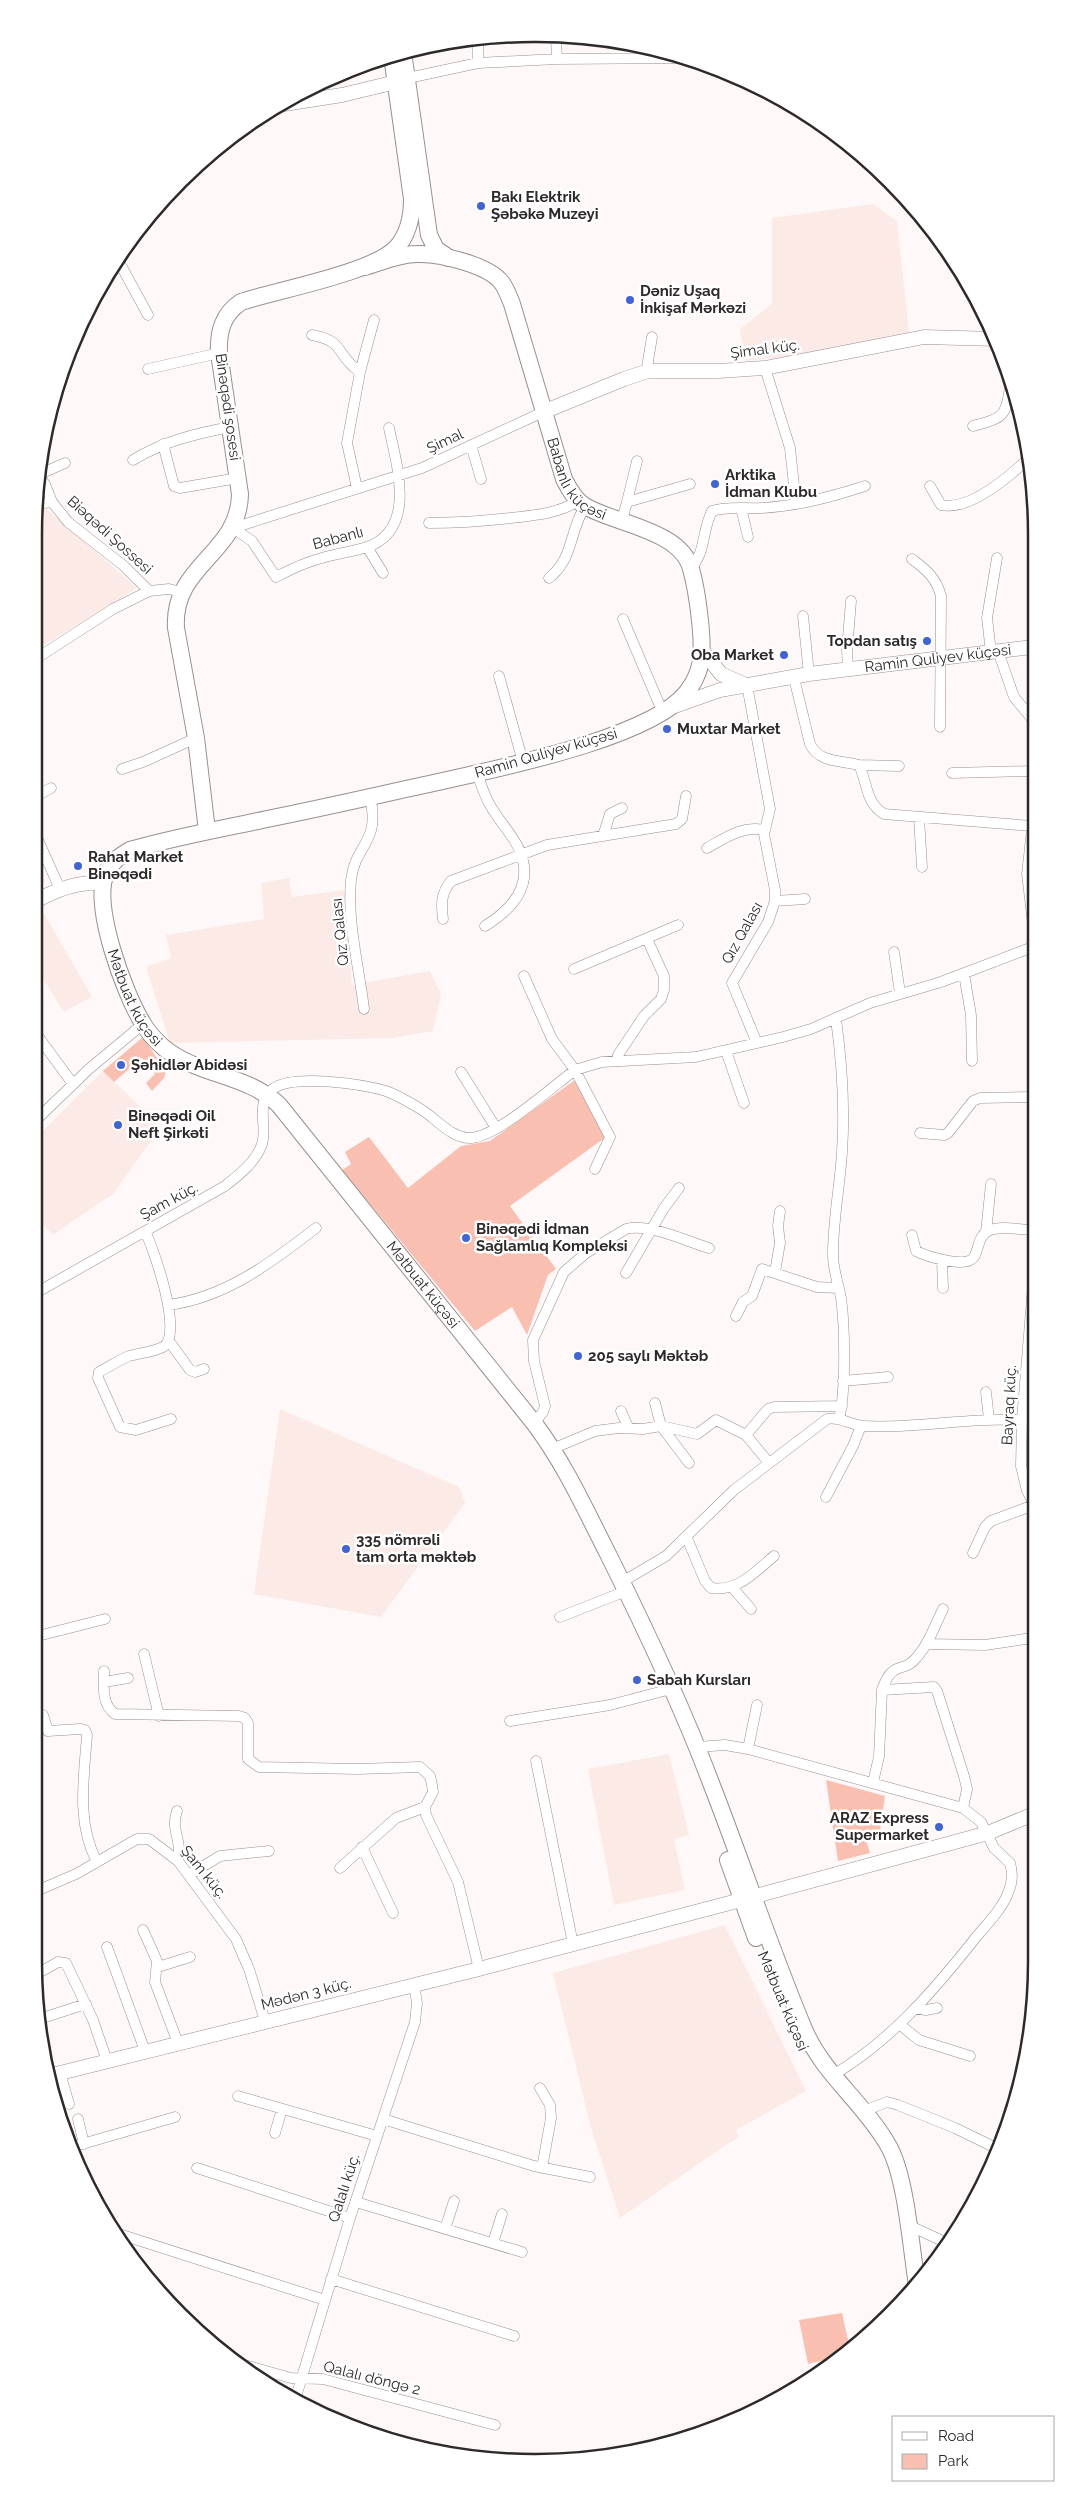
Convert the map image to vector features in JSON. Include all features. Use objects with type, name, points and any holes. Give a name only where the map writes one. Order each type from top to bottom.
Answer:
[{"type":"main road","name":"Binəqədi şosesi","points":[[207,831],[196,738],[176,628],[176,612],[181,592],[192,575],[233,528],[240,504],[238,478],[219,353],[220,332],[224,319],[230,310],[241,302],[365,267],[388,256],[401,242],[407,230],[412,210],[402,80],[403,61]]},
{"type":"main road","name":"Binəqədi şosesi","points":[[395,63],[402,80],[429,235],[436,249],[449,258]]},
{"type":"main road","points":[[308,98],[368,90],[402,80]]},
{"type":"main road","name":"Babanlı küçəsi","points":[[365,267],[417,254],[449,258],[485,270],[502,283],[512,304],[564,479],[581,503],[673,544],[682,552],[691,568],[702,650],[698,674],[688,691],[669,709]]},
{"type":"main road","name":"Şimal küç.","points":[[543,412],[648,371],[718,371],[765,368],[924,337],[986,339]]},
{"type":"main road","name":"Ramin Quliyev küçəsi","points":[[103,883],[111,865],[119,856],[130,850],[207,831],[370,797],[523,762],[591,742],[699,696],[848,668],[1028,647]]},
{"type":"main road","points":[[702,650],[721,674],[747,686]]},
{"type":"main road","points":[[42,898],[60,889],[88,882],[103,883]]},
{"type":"main road","name":"Mətbuat küçəsi","points":[[103,883],[102,897],[108,933],[143,1024],[164,1047],[189,1064],[244,1083],[267,1095],[294,1122],[534,1423],[552,1449],[624,1586],[696,1747],[746,1898],[799,2043],[829,2078],[880,2150],[887,2167],[903,2225]]},
{"type":"main road","name":"Mədən 3 küç.","points":[[56,2074],[479,1969],[1028,1821]]},
{"type":"main road","name":"Mətbuat küçəsi","points":[[829,2078],[864,2111],[890,2147],[896,2164],[911,2279]]},
{"type":"street","points":[[556,43],[557,59]]},
{"type":"street","points":[[478,46],[478,63]]},
{"type":"street","points":[[402,80],[478,63],[647,56]]},
{"type":"street","points":[[122,267],[148,315]]},
{"type":"street","points":[[356,488],[347,443],[360,372],[374,320]]},
{"type":"street","points":[[312,335],[328,338],[337,344],[343,358],[360,372]]},
{"type":"street","points":[[648,371],[652,337]]},
{"type":"street","points":[[148,369],[219,353]]},
{"type":"street","points":[[765,368],[790,448],[796,504]]},
{"type":"street","points":[[973,426],[998,418],[1004,413],[1008,399]]},
{"type":"street","name":"Şimal","points":[[233,528],[356,488],[400,476],[543,412]]},
{"type":"street","points":[[133,460],[162,444],[179,438],[230,426]]},
{"type":"street","name":"Babanlı","points":[[233,528],[252,541],[276,577],[309,562],[367,547],[382,539],[392,529],[401,490],[400,476],[389,428]]},
{"type":"street","points":[[162,444],[174,486],[180,488],[238,478]]},
{"type":"street","points":[[471,445],[481,479]]},
{"type":"street","points":[[622,520],[637,461]]},
{"type":"street","points":[[47,471],[65,463]]},
{"type":"street","points":[[930,486],[941,505],[961,503],[984,493],[1022,464]]},
{"type":"street","points":[[627,502],[690,484]]},
{"type":"street","name":"Biəqədi Şossesi","points":[[46,486],[52,502],[68,522],[124,566],[149,591]]},
{"type":"street","points":[[691,568],[698,560],[706,525],[712,511],[721,508],[796,504],[824,500],[865,486]]},
{"type":"street","name":"Biəqədi Şossesi","points":[[44,503],[52,502]]},
{"type":"street","points":[[429,523],[477,523],[529,517],[553,513],[581,503],[565,562],[549,578]]},
{"type":"street","points":[[741,508],[748,537]]},
{"type":"street","points":[[367,547],[383,573]]},
{"type":"street","points":[[912,558],[932,575],[937,582],[942,611],[940,727]]},
{"type":"street","points":[[996,558],[986,618],[994,651],[1014,698],[1028,714]]},
{"type":"street","points":[[42,655],[113,608],[149,591],[169,589],[181,592]]},
{"type":"street","points":[[848,668],[847,650],[851,601]]},
{"type":"street","points":[[803,616],[809,674]]},
{"type":"street","points":[[623,619],[669,709]]},
{"type":"street","points":[[499,676],[523,762]]},
{"type":"street","points":[[794,678],[810,744],[815,753],[828,759],[859,765],[899,766]]},
{"type":"street","name":"Qız Qalası","points":[[747,686],[770,809],[764,830],[776,901],[768,922],[732,983],[757,1043]]},
{"type":"street","points":[[122,768],[144,762],[196,738]]},
{"type":"street","points":[[859,765],[869,800],[876,809],[884,814],[919,818],[1028,822]]},
{"type":"street","points":[[952,773],[1028,771]]},
{"type":"street","points":[[477,773],[490,805],[521,854],[525,870],[522,890],[503,915],[485,926]]},
{"type":"street","points":[[42,793],[51,788]]},
{"type":"street","points":[[442,919],[441,902],[444,889],[451,881],[521,854],[570,840],[676,824],[682,819],[686,796]]},
{"type":"street","name":"Qız Qalası","points":[[364,1009],[351,908],[351,878],[373,829],[374,814],[370,797]]},
{"type":"street","points":[[603,836],[610,814],[622,808]]},
{"type":"street","points":[[919,818],[922,867]]},
{"type":"street","points":[[707,848],[741,830],[756,828],[764,830]]},
{"type":"street","points":[[42,849],[60,889]]},
{"type":"street","points":[[776,901],[805,899]]},
{"type":"street","points":[[574,969],[678,925]]},
{"type":"street","points":[[617,1062],[618,1055],[644,1016],[661,998],[664,990],[664,976],[647,939]]},
{"type":"street","points":[[267,1095],[280,1085],[294,1082],[358,1085],[387,1092],[421,1109],[458,1136],[472,1138],[496,1128],[575,1070],[592,1064],[677,1059],[726,1051],[811,1029],[853,1010],[900,993],[964,974],[1028,949]]},
{"type":"street","points":[[894,952],[900,993]]},
{"type":"street","points":[[964,974],[971,1015],[972,1061]]},
{"type":"street","points":[[524,976],[552,1039],[575,1070],[610,1137],[595,1169]]},
{"type":"street","points":[[836,1019],[840,1049],[843,1114],[842,1152],[833,1247],[833,1273],[841,1300],[843,1381],[842,1406],[839,1419]]},
{"type":"street","points":[[42,1114],[73,1084],[143,1024]]},
{"type":"street","points":[[42,1043],[73,1084]]},
{"type":"street","points":[[726,1051],[744,1103]]},
{"type":"street","points":[[461,1072],[496,1128]]},
{"type":"street","name":"Şam küç.","points":[[42,1289],[145,1231],[210,1197],[244,1170],[262,1145],[264,1132],[262,1104],[267,1095]]},
{"type":"street","points":[[920,1133],[944,1135],[948,1133],[973,1101],[980,1098],[1028,1097]]},
{"type":"street","points":[[912,1235],[916,1251],[942,1260],[966,1262],[971,1260],[986,1232],[991,1184]]},
{"type":"street","points":[[626,1273],[679,1188]]},
{"type":"street","points":[[775,1272],[780,1243],[778,1226],[780,1211]]},
{"type":"street","points":[[534,1423],[543,1412],[544,1406],[534,1361],[533,1340],[564,1272],[586,1253],[626,1229],[635,1226],[652,1229],[709,1248]]},
{"type":"street","points":[[168,1305],[191,1302],[209,1296],[239,1281],[279,1256],[316,1228]]},
{"type":"street","points":[[986,1232],[999,1229],[1028,1230]]},
{"type":"street","points":[[145,1231],[153,1249],[168,1305],[171,1331],[169,1341],[162,1347],[127,1357],[99,1372],[98,1378],[120,1426],[136,1430],[171,1419]]},
{"type":"street","points":[[942,1260],[943,1288]]},
{"type":"street","points":[[736,1316],[743,1302],[752,1296],[760,1270],[765,1269],[817,1287],[838,1288]]},
{"type":"street","points":[[169,1341],[190,1370],[194,1372],[204,1369]]},
{"type":"street","points":[[843,1381],[888,1377]]},
{"type":"street","name":"Bayraq küç.","points":[[1028,1390],[1022,1420],[1021,1466],[1028,1493]]},
{"type":"street","points":[[986,1392],[989,1418]]},
{"type":"street","points":[[655,1403],[661,1426],[689,1463]]},
{"type":"street","points":[[746,1435],[768,1409],[774,1407],[842,1406]]},
{"type":"street","points":[[621,1411],[628,1427]]},
{"type":"street","points":[[560,1617],[624,1586],[666,1556],[687,1538],[723,1500],[821,1422],[831,1418],[861,1426],[919,1426],[989,1418],[1022,1420]]},
{"type":"street","points":[[552,1449],[595,1431],[628,1427],[643,1429],[661,1426],[696,1434],[716,1420],[746,1435],[769,1463]]},
{"type":"street","points":[[826,1497],[853,1446],[861,1426]]},
{"type":"street","points":[[973,1553],[985,1527],[991,1521],[1028,1508]]},
{"type":"street","points":[[687,1538],[705,1580],[711,1588],[732,1587],[743,1582],[774,1556]]},
{"type":"street","points":[[732,1587],[751,1609]]},
{"type":"street","points":[[873,1782],[879,1757],[882,1690],[893,1669],[913,1661],[926,1644],[943,1609]]},
{"type":"street","points":[[42,1635],[105,1619]]},
{"type":"street","points":[[926,1644],[985,1645],[1028,1639]]},
{"type":"street","points":[[144,1654],[159,1716]]},
{"type":"street","points":[[104,1671],[105,1701],[109,1710],[115,1714],[239,1716],[245,1718],[248,1723],[248,1759],[260,1767],[420,1767],[430,1776],[433,1792],[425,1806],[396,1818],[340,1868]]},
{"type":"street","points":[[104,1682],[128,1678]]},
{"type":"street","points":[[510,1721],[610,1705],[671,1688]]},
{"type":"street","points":[[882,1690],[934,1688],[937,1691],[967,1789],[963,1808]]},
{"type":"street","points":[[748,1749],[757,1705]]},
{"type":"street","points":[[43,1715],[48,1731],[80,1729],[85,1730],[87,1735],[83,1796],[86,1832],[90,1849],[97,1862]]},
{"type":"street","points":[[696,1747],[725,1745],[748,1749],[963,1808],[981,1822],[994,1848],[1010,1864],[1012,1869],[1009,1892],[998,1910],[956,1961],[899,2024],[874,2046],[829,2078]]},
{"type":"street","points":[[536,1761],[573,1944]]},
{"type":"street","points":[[425,1806],[428,1822],[458,1882],[479,1969]]},
{"type":"street","points":[[177,1811],[174,1826],[181,1845],[178,1861]]},
{"type":"street","name":"Şam küç.","points":[[42,1888],[142,1838],[149,1839],[178,1861],[236,1939],[250,1969],[265,2021]]},
{"type":"street","points":[[362,1847],[393,1913]]},
{"type":"street","points":[[189,1875],[220,1856],[269,1852]]},
{"type":"street","points":[[143,1930],[158,1967],[155,1982],[178,2043]]},
{"type":"street","points":[[107,1947],[145,2051]]},
{"type":"street","points":[[158,1967],[190,1957]]},
{"type":"street","points":[[43,1971],[58,1962],[66,1963],[86,2004],[107,2061]]},
{"type":"street","name":"Qalalı küç.","points":[[297,2392],[350,2218],[417,2014],[414,1984]]},
{"type":"street","points":[[46,2017],[86,2004]]},
{"type":"street","points":[[915,2008],[926,2010],[936,2008]]},
{"type":"street","points":[[899,2024],[919,2040],[970,2056]]},
{"type":"street","points":[[57,2081],[69,2104]]},
{"type":"street","points":[[540,2088],[550,2105],[551,2118],[542,2168]]},
{"type":"street","points":[[238,2096],[377,2136]]},
{"type":"street","points":[[864,2111],[886,2102],[898,2105],[955,2128],[991,2146]]},
{"type":"street","points":[[275,2133],[282,2109]]},
{"type":"street","points":[[79,2145],[175,2117]]},
{"type":"street","points":[[78,2119],[84,2144]]},
{"type":"street","points":[[383,2119],[542,2168],[590,2177]]},
{"type":"street","points":[[198,2168],[350,2218]]},
{"type":"street","points":[[445,2229],[454,2201]]},
{"type":"street","points":[[356,2202],[522,2252]]},
{"type":"street","points":[[493,2243],[502,2214]]},
{"type":"street","points":[[903,2225],[940,2241]]},
{"type":"street","points":[[127,2237],[325,2300]]},
{"type":"street","points":[[332,2279],[514,2336]]},
{"type":"street","name":"Qalalı döngə 2","points":[[261,2370],[278,2375],[323,2380],[494,2425]]},
{"type":"shaded area","points":[[873,204],[897,221],[909,332],[802,355],[745,361],[740,329],[772,304],[772,218]]},
{"type":"shaded area","points":[[47,509],[137,588],[42,646],[42,535],[44,510]]},
{"type":"shaded area","points":[[289,878],[292,897],[344,890],[352,985],[430,971],[441,994],[433,1031],[393,1038],[170,1043],[146,967],[171,958],[166,935],[264,919],[261,883]]},
{"type":"shaded area","points":[[42,910],[92,997],[64,1012],[42,977]]},
{"type":"shaded area","points":[[103,1071],[161,1127],[114,1193],[53,1235],[42,1224],[42,1132]]},
{"type":"shaded area","name":"335 nömrəli tam orta məktəb","points":[[280,1409],[459,1487],[465,1503],[381,1617],[254,1594]]},
{"type":"shaded area","points":[[669,1754],[689,1835],[674,1839],[685,1890],[614,1905],[588,1769]]},
{"type":"shaded area","points":[[725,1925],[806,2091],[736,2130],[739,2136],[620,2218],[591,2128],[553,1973]]},
{"type":"green space","points":[[143,1037],[166,1072],[164,1078],[152,1091],[146,1083],[155,1074],[142,1058],[114,1082],[103,1071]]},
{"type":"green space","name":"Binəqədi İdman Sağlamlıq Kompleksi","points":[[575,1080],[606,1137],[510,1206],[556,1269],[548,1275],[527,1335],[512,1307],[475,1331],[342,1170],[351,1164],[345,1152],[369,1137],[408,1188],[461,1146],[490,1141]]},
{"type":"green space","points":[[826,1780],[885,1796],[879,1838],[867,1843],[870,1853],[838,1861]]},
{"type":"green space","points":[[842,2313],[848,2341],[823,2360],[808,2364],[799,2320]]},
{"type":"place","name":"Bakı Elektrik Şəbəkə Muzeyi","points":[[481,206]]},
{"type":"place","name":"Dəniz Uşaq İnkişaf Mərkəzi","points":[[630,300]]},
{"type":"place","name":"Arktika İdman Klubu","points":[[715,484]]},
{"type":"place","name":"Topdan satış","points":[[927,641]]},
{"type":"place","name":"Oba Market","points":[[784,655]]},
{"type":"place","name":"Muxtar Market","points":[[667,729]]},
{"type":"place","name":"Rahat Market Binəqədi","points":[[78,866]]},
{"type":"place","name":"Şəhidlər Abidəsi","points":[[121,1065]]},
{"type":"place","name":"Binəqədi Oil Neft Şirkəti","points":[[118,1125]]},
{"type":"place","name":"Binəqədi İdman Sağlamlıq Kompleksi","points":[[466,1238]]},
{"type":"place","name":"205 saylı Məktəb","points":[[578,1356]]},
{"type":"place","name":"335 nömrəli tam orta məktəb","points":[[346,1549]]},
{"type":"place","name":"Sabah Kursları","points":[[637,1680]]},
{"type":"place","name":"ARAZ Express Supermarket","points":[[939,1827]]}]
